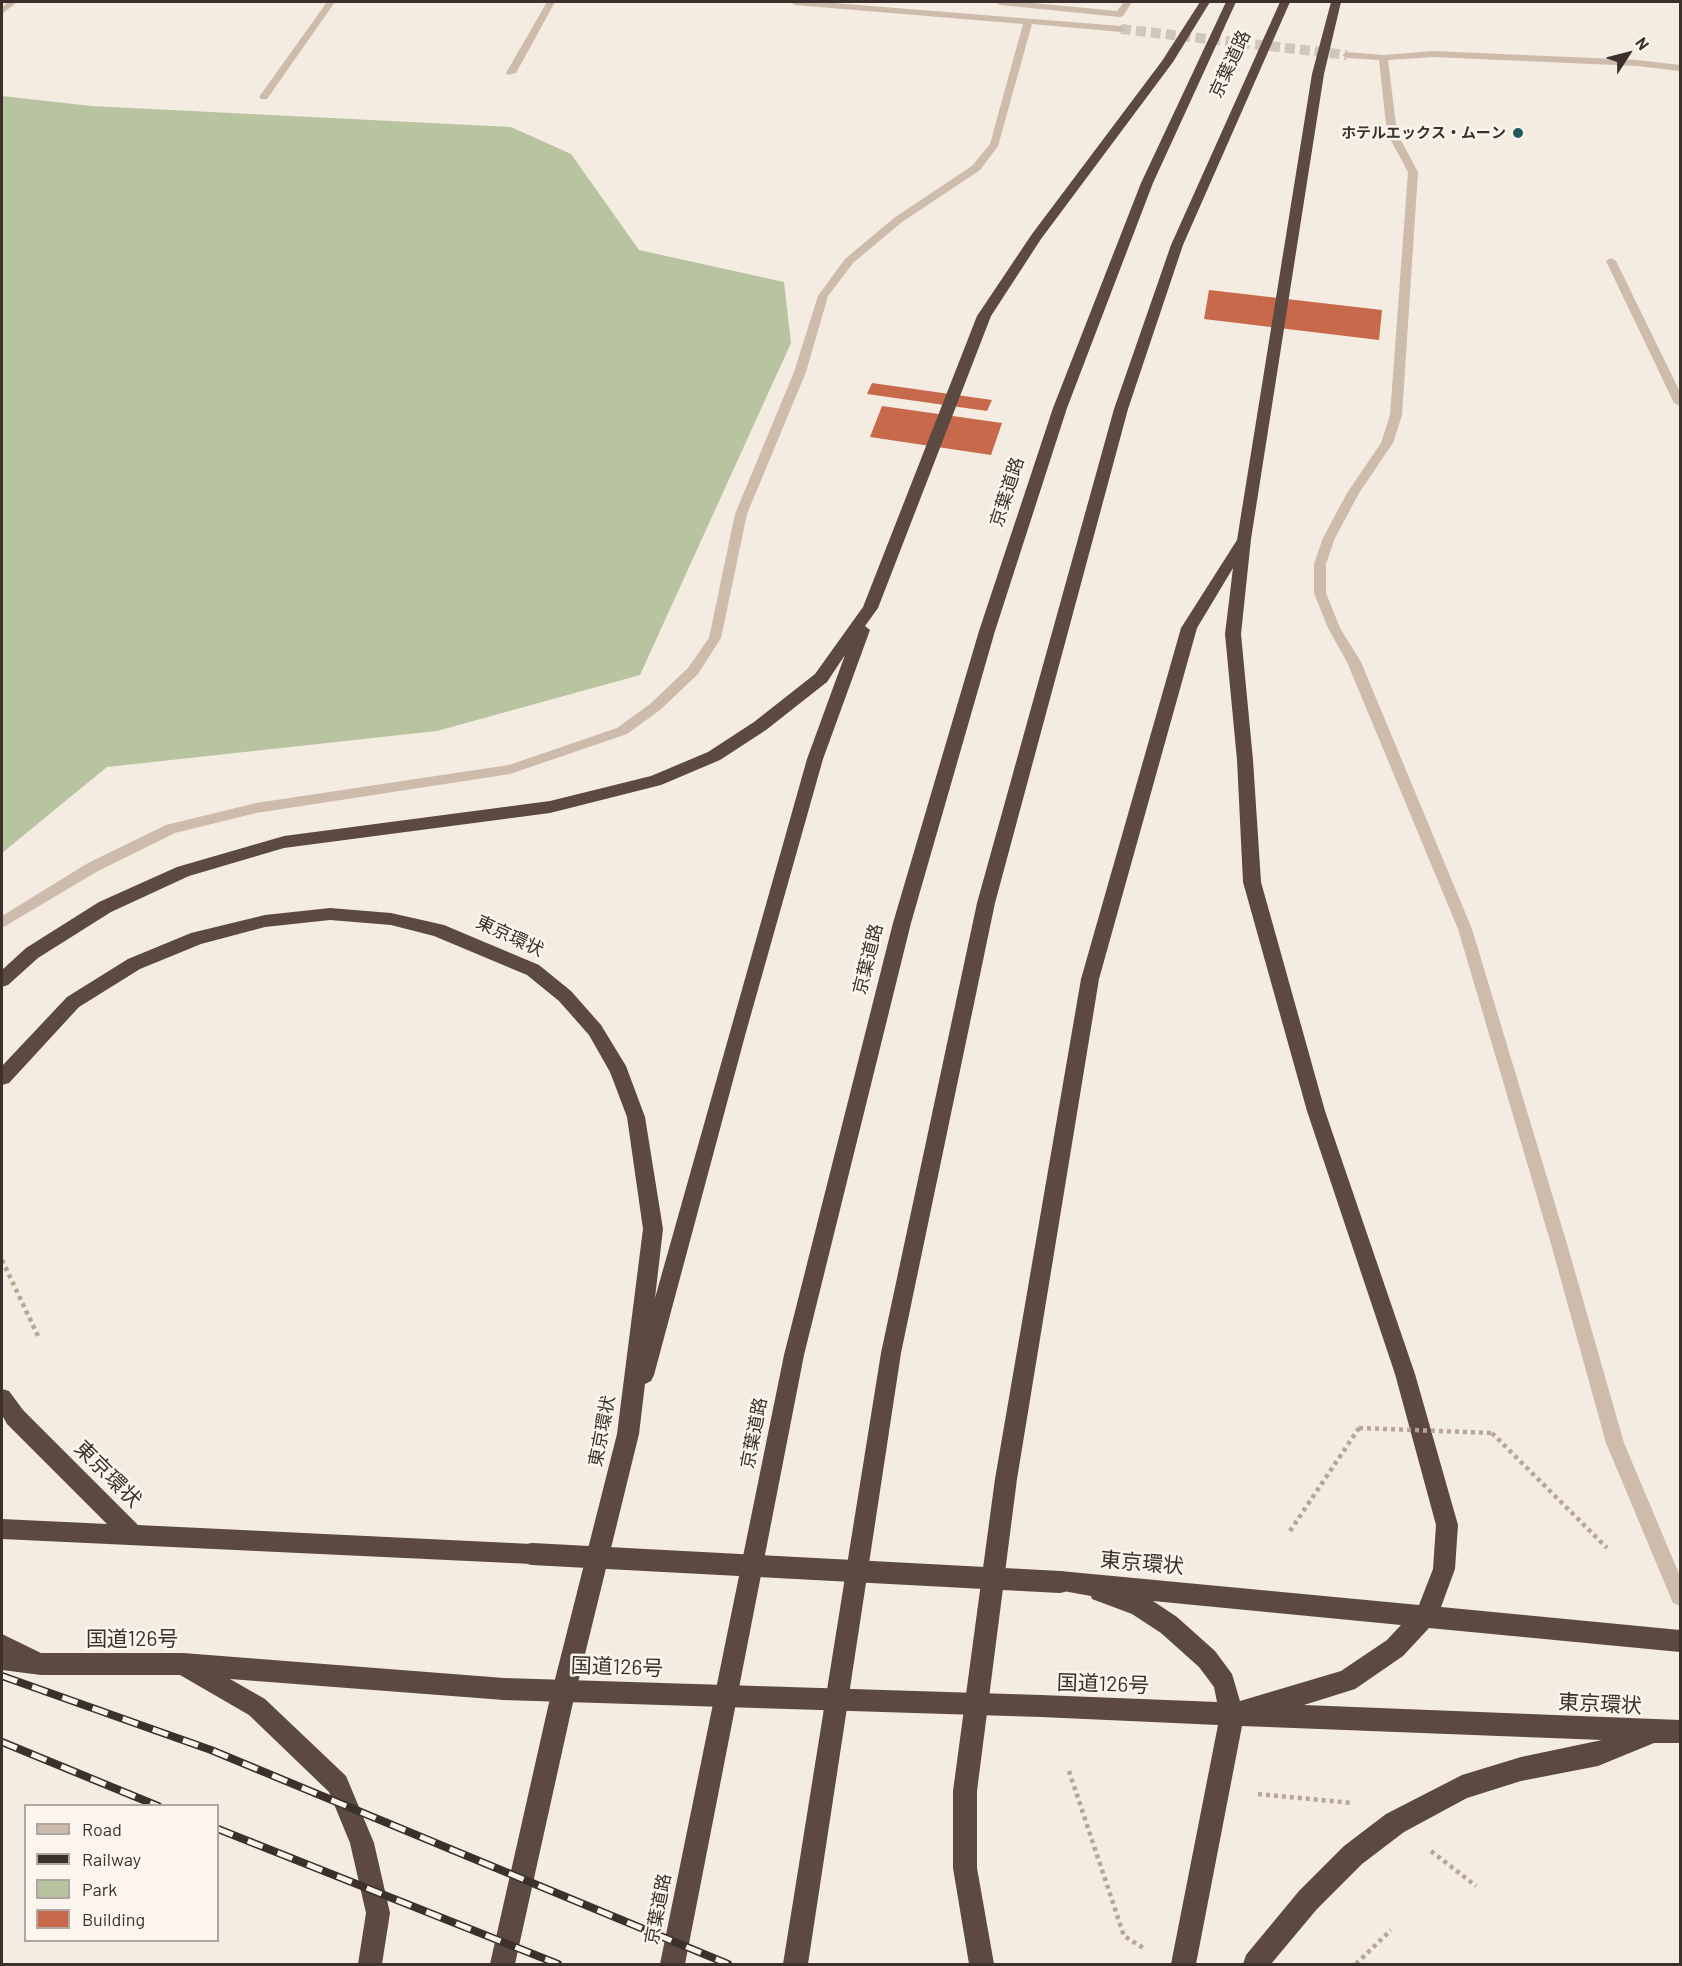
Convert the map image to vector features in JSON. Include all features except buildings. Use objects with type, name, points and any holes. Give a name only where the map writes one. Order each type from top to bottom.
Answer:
[{"type":"highway","points":[[628,1434],[737,1032],[815,759],[870,608],[984,316],[1036,237],[1167,62],[1205,2]]},
{"type":"highway","name":"京葉道路","points":[[672,1965],[794,1355],[902,923],[987,631],[1060,408],[1147,183],[1231,2]]},
{"type":"highway","name":"京葉道路","points":[[795,1965],[891,1353],[986,903],[1121,409],[1177,245],[1285,2]]},
{"type":"highway","points":[[1232,1715],[1347,1681],[1395,1648],[1427,1614],[1444,1569],[1447,1525],[1405,1374],[1316,1111],[1251,882],[1245,760],[1233,634],[1244,539],[1318,74],[1336,2]]},
{"type":"highway","points":[[981,1965],[965,1868],[965,1791],[1006,1479],[1090,979],[1189,628],[1244,539]]},
{"type":"highway","points":[[2,980],[32,953],[105,907],[183,871],[284,842],[550,807],[655,781],[714,756],[760,726],[821,678],[870,608]]},
{"type":"highway","name":"東京環状","points":[[2,1078],[27,1048],[73,1002],[134,964],[197,938],[265,921],[330,914],[391,919],[438,930],[533,970],[565,996],[595,1030],[619,1071],[636,1117],[652,1229],[628,1434],[560,1707],[502,1965]]},
{"type":"highway","name":"東京環状","points":[[2,1398],[15,1417],[134,1536],[1071,1582],[1427,1614],[1604,1635],[1680,1641]]},
{"type":"highway","points":[[2,1529],[134,1536]]},
{"type":"highway","points":[[1071,1582],[1140,1606],[1169,1625],[1207,1659],[1224,1682],[1232,1715],[1219,1791],[1196,1890],[1183,1965]]},
{"type":"highway","points":[[2,1645],[41,1664]]},
{"type":"highway","name":"国道126号","points":[[2,1659],[41,1664],[183,1664],[504,1689],[1041,1706],[1232,1715]]},
{"type":"highway","points":[[183,1664],[257,1707],[338,1784],[362,1843],[378,1913],[370,1965]]},
{"type":"highway","name":"東京環状","points":[[1232,1715],[1680,1732]]},
{"type":"highway","points":[[1255,1965],[1316,1893],[1353,1855],[1395,1823],[1462,1787],[1521,1769],[1598,1754],[1653,1732]]},
{"type":"street","points":[[2,11],[13,2]]},
{"type":"street","points":[[264,97],[331,2]]},
{"type":"street","points":[[511,73],[551,2]]},
{"type":"street","points":[[795,2],[908,5],[1028,21],[1121,29]]},
{"type":"street","points":[[1000,2],[1120,14],[1128,2]]},
{"type":"street","points":[[2,923],[93,867],[171,830],[256,808],[510,769],[622,731],[655,707],[693,671],[715,638],[741,514],[800,372],[823,296],[849,261],[898,220],[976,168],[995,144],[1028,21]]},
{"type":"street","points":[[1347,55],[1383,58],[1434,54],[1637,63],[1680,68]]},
{"type":"street","points":[[1383,58],[1392,133],[1413,172],[1396,415],[1387,443],[1353,493],[1329,538],[1320,564],[1320,593],[1334,628],[1354,662],[1465,929],[1559,1244],[1615,1443],[1680,1597]]},
{"type":"street","points":[[1611,261],[1680,403]]},
{"type":"path","points":[[2,1260],[39,1338]]},
{"type":"path","points":[[1290,1532],[1359,1428],[1492,1432],[1607,1548]]},
{"type":"path","points":[[1069,1772],[1124,1936]]},
{"type":"path","points":[[1219,1791],[1358,1804]]},
{"type":"path","points":[[1356,1965],[1392,1930]]},
{"type":"green space","points":[[2,96],[91,106],[511,127],[571,154],[639,250],[784,282],[791,343],[640,675],[437,731],[107,767],[2,853]]},
{"type":"tunnel","points":[[1121,29],[1347,55]]},
{"type":"railway","points":[[2,1676],[211,1750],[728,1964]]},
{"type":"railway","points":[[2,1742],[153,1804]]},
{"type":"railway","points":[[219,1829],[558,1964]]},
{"type":"place","name":"ホテルエックス・ムーン","points":[[1518,133]]}]
